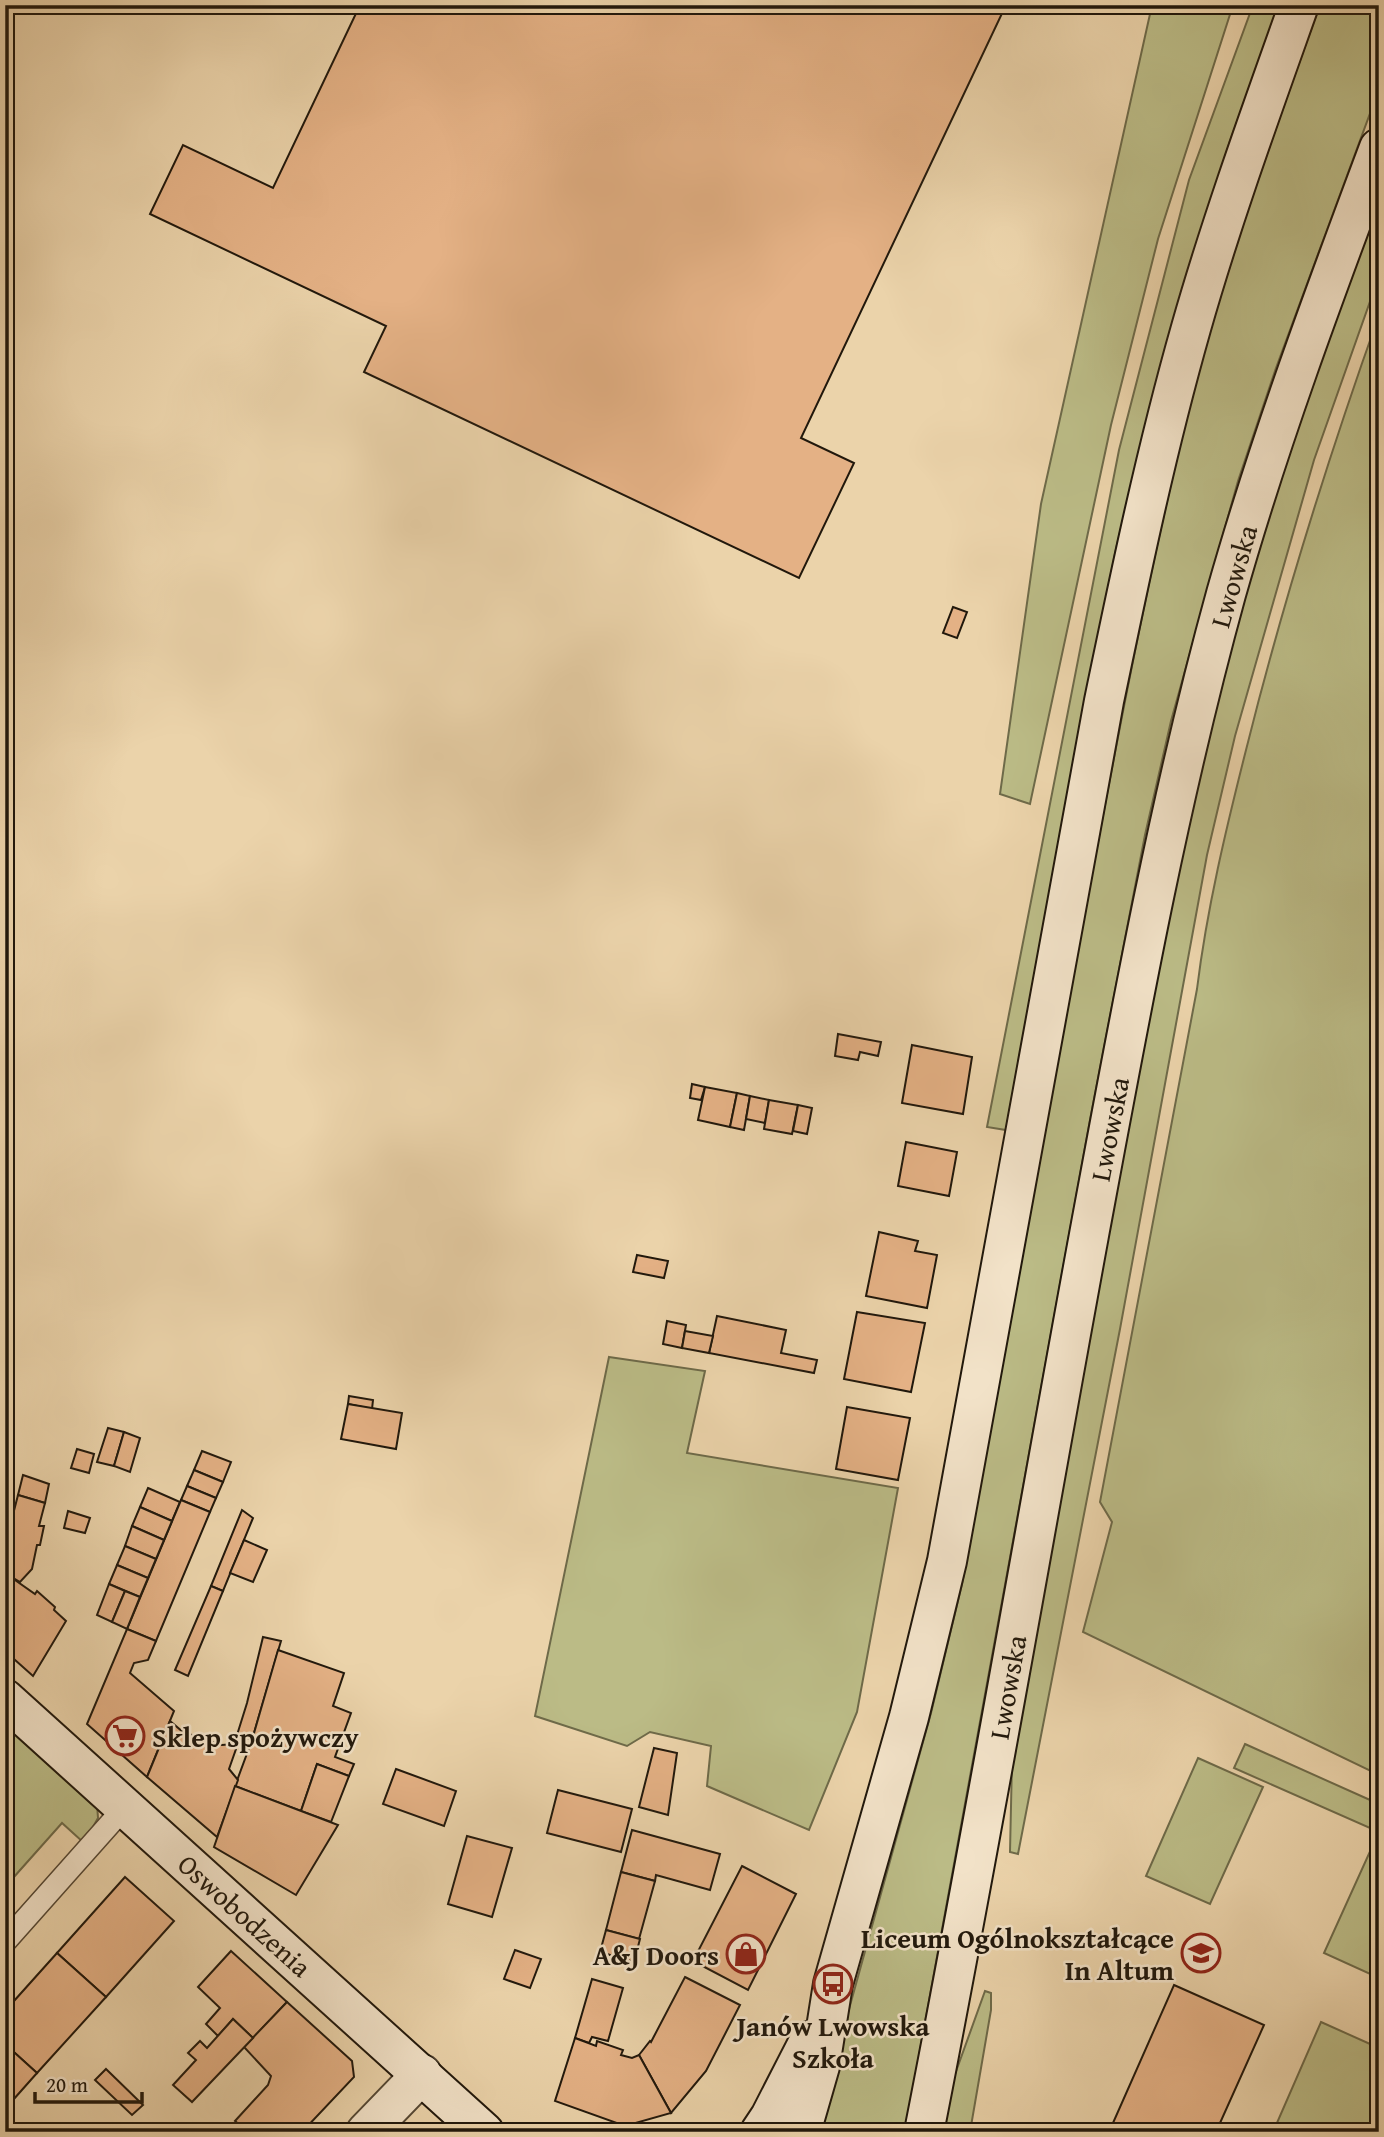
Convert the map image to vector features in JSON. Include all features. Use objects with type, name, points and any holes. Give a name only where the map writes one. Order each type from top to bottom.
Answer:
[{"type":"street","points":[[801,2132],[820,2066],[833,1984],[909,1717],[947,1561],[1099,729],[1159,450],[1219,234],[1299,5]]},
{"type":"street","name":"Lwowska","points":[[924,2132],[964,1932],[1112,1107],[1166,833],[1227,593],[1303,352],[1379,148]]},
{"type":"street","name":"Oswobodzenia","points":[[5,1699],[422,2074],[485,2127]]},
{"type":"street","points":[[760,2132],[802,2057],[833,1984]]},
{"type":"street","points":[[366,2132],[422,2074]]},
{"type":"lane","points":[[5,1942],[125,1807]]},
{"type":"green space","points":[[1152,5],[1233,5],[1158,239],[1111,425],[1030,804],[1000,794],[1041,504]]},
{"type":"green space","points":[[1253,5],[1279,5],[1230,141],[1191,261],[1144,431],[1116,549],[1081,720],[1006,1130],[987,1127],[1119,450],[1189,180]]},
{"type":"green space","points":[[1320,5],[1379,5],[1379,89],[1276,368],[1238,481],[1171,721],[1145,835],[1090,1120],[905,2132],[815,2132],[931,1713],[962,1584],[1109,783],[1147,591],[1176,463],[1191,400],[1235,250]]},
{"type":"green space","points":[[1379,194],[1379,276],[1314,460],[1235,736],[1207,855],[1120,1329],[1018,1854],[1010,1852],[1012,1761],[1170,899],[1219,684],[1290,439]]},
{"type":"green space","points":[[1379,315],[1379,1775],[1083,1632],[1112,1522],[1100,1502],[1224,839],[1291,585],[1324,476]]},
{"type":"green space","points":[[609,1357],[705,1371],[687,1453],[898,1488],[857,1712],[809,1830],[707,1786],[711,1746],[650,1732],[627,1746],[535,1716]]},
{"type":"green space","points":[[5,1721],[97,1804],[98,1818],[84,1843],[62,1823],[5,1887]]},
{"type":"green space","points":[[1245,1744],[1379,1804],[1379,1832],[1234,1768]]},
{"type":"green space","points":[[1198,1758],[1263,1787],[1210,1904],[1146,1876]]},
{"type":"green space","points":[[1372,1847],[1379,1850],[1379,1978],[1324,1953]]},
{"type":"green space","points":[[985,1991],[991,1993],[991,2010],[970,2132],[943,2132],[954,2077]]},
{"type":"green space","points":[[1321,2022],[1379,2048],[1379,2132],[1273,2132]]},
{"type":"building","points":[[360,5],[1006,5],[801,438],[854,463],[799,578],[364,372],[386,326],[150,214],[183,145],[273,188]]},
{"type":"building","points":[[953,607],[967,612],[957,638],[943,633]]},
{"type":"building","points":[[838,1034],[881,1042],[878,1056],[860,1052],[858,1060],[835,1056]]},
{"type":"building","points":[[912,1045],[972,1057],[963,1114],[902,1103]]},
{"type":"building","points":[[692,1084],[705,1087],[701,1100],[690,1098]]},
{"type":"building","points":[[705,1087],[737,1093],[730,1127],[698,1120]]},
{"type":"building","points":[[737,1093],[750,1096],[744,1130],[730,1127]]},
{"type":"building","points":[[750,1096],[769,1100],[765,1123],[746,1119]]},
{"type":"building","points":[[769,1100],[798,1105],[792,1134],[764,1129]]},
{"type":"building","points":[[798,1105],[812,1108],[807,1134],[793,1131]]},
{"type":"building","points":[[906,1142],[957,1152],[949,1196],[898,1186]]},
{"type":"building","points":[[879,1232],[918,1241],[915,1251],[937,1255],[927,1308],[866,1296]]},
{"type":"building","points":[[637,1255],[668,1261],[664,1278],[633,1272]]},
{"type":"building","points":[[857,1312],[925,1323],[911,1392],[844,1379]]},
{"type":"building","points":[[717,1316],[786,1330],[781,1353],[817,1360],[814,1373],[709,1353]]},
{"type":"building","points":[[667,1321],[686,1325],[682,1348],[663,1344]]},
{"type":"building","points":[[685,1331],[713,1336],[709,1353],[682,1348]]},
{"type":"building","points":[[349,1396],[373,1400],[372,1409],[348,1404]]},
{"type":"building","points":[[348,1404],[402,1413],[396,1449],[341,1439]]},
{"type":"building","points":[[847,1407],[910,1418],[898,1480],[836,1469]]},
{"type":"building","points":[[108,1428],[124,1432],[114,1466],[97,1462]]},
{"type":"building","points":[[124,1432],[140,1438],[130,1472],[114,1466]]},
{"type":"building","points":[[77,1449],[94,1454],[89,1473],[71,1468]]},
{"type":"building","points":[[202,1451],[231,1462],[223,1482],[194,1470]]},
{"type":"building","points":[[194,1470],[223,1482],[216,1498],[187,1486]]},
{"type":"building","points":[[23,1475],[49,1484],[45,1503],[18,1495]]},
{"type":"building","points":[[187,1486],[216,1498],[210,1512],[181,1500]]},
{"type":"building","points":[[148,1488],[180,1502],[172,1521],[140,1507]]},
{"type":"building","points":[[18,1495],[45,1503],[39,1526],[44,1526],[40,1545],[37,1545],[32,1569],[20,1582],[5,1573],[5,1546]]},
{"type":"building","points":[[181,1500],[210,1512],[156,1641],[127,1629]]},
{"type":"building","points":[[140,1507],[172,1521],[164,1540],[132,1526]]},
{"type":"building","points":[[242,1510],[253,1518],[223,1591],[211,1586]]},
{"type":"building","points":[[68,1511],[90,1518],[85,1533],[64,1528]]},
{"type":"building","points":[[132,1526],[164,1540],[156,1559],[125,1546]]},
{"type":"building","points":[[244,1540],[267,1550],[253,1582],[230,1573]]},
{"type":"building","points":[[125,1546],[156,1559],[148,1578],[117,1565]]},
{"type":"building","points":[[117,1565],[148,1578],[140,1597],[109,1584]]},
{"type":"building","points":[[5,1573],[35,1594],[37,1591],[66,1621],[33,1676],[5,1651]]},
{"type":"building","points":[[109,1584],[125,1591],[112,1622],[97,1615]]},
{"type":"building","points":[[211,1586],[223,1591],[188,1676],[175,1670]]},
{"type":"building","points":[[125,1591],[140,1597],[127,1629],[112,1622]]},
{"type":"building","points":[[127,1629],[156,1641],[148,1660],[134,1663],[130,1673],[174,1711],[147,1777],[87,1724]]},
{"type":"building","points":[[263,1637],[281,1641],[252,1740],[237,1735]]},
{"type":"building","points":[[278,1650],[344,1673],[333,1706],[351,1713],[335,1757],[354,1764],[349,1776],[317,1764],[301,1811],[235,1786],[252,1740]]},
{"type":"building","points":[[170,1721],[183,1732],[222,1745],[234,1744],[236,1749],[229,1769],[238,1780],[217,1837],[147,1777]]},
{"type":"building","points":[[654,1748],[677,1753],[668,1815],[639,1807]]},
{"type":"building","points":[[317,1764],[349,1776],[331,1822],[301,1811]]},
{"type":"building","points":[[396,1769],[456,1791],[444,1826],[383,1804]]},
{"type":"building","points":[[235,1786],[338,1825],[296,1895],[214,1847]]},
{"type":"building","points":[[558,1790],[632,1809],[621,1852],[547,1833]]},
{"type":"building","points":[[632,1830],[720,1854],[710,1890],[656,1875],[655,1881],[621,1872]]},
{"type":"building","points":[[467,1836],[512,1848],[492,1917],[448,1904]]},
{"type":"building","points":[[742,1866],[796,1894],[748,1990],[693,1961]]},
{"type":"building","points":[[621,1872],[655,1881],[639,1939],[606,1930]]},
{"type":"building","points":[[125,1877],[174,1921],[106,1997],[57,1953]]},
{"type":"building","points":[[606,1930],[640,1939],[634,1962],[600,1952]]},
{"type":"building","points":[[515,1950],[541,1959],[530,1988],[504,1979]]},
{"type":"building","points":[[231,1951],[287,2002],[253,2038],[233,2019],[218,2036],[206,2024],[220,2008],[198,1987]]},
{"type":"building","points":[[57,1953],[106,1997],[37,2073],[5,2044],[5,2011]]},
{"type":"building","points":[[685,1977],[740,2005],[706,2071],[671,2113],[639,2055],[651,2042]]},
{"type":"building","points":[[592,1979],[623,1988],[608,2041],[592,2037],[589,2043],[575,2038]]},
{"type":"building","points":[[1174,1985],[1264,2025],[1216,2132],[1109,2132]]},
{"type":"building","points":[[287,2002],[352,2061],[354,2077],[302,2132],[248,2132],[235,2121],[268,2085],[271,2076],[244,2047]]},
{"type":"building","points":[[233,2019],[253,2038],[192,2102],[173,2085],[196,2060],[188,2053],[200,2041],[207,2048]]},
{"type":"building","points":[[575,2038],[596,2046],[597,2041],[623,2050],[621,2055],[632,2058],[639,2055],[671,2113],[625,2126],[555,2101]]},
{"type":"building","points":[[5,2044],[37,2073],[5,2109]]},
{"type":"building","points":[[106,2069],[143,2105],[132,2115],[95,2080]]},
{"type":"place","name":"Sklep spożywczy","points":[[125,1736]]},
{"type":"place","name":"Liceum Ogólnokształcące In Altum","points":[[1201,1953]]},
{"type":"place","name":"A&J Doors","points":[[746,1954]]},
{"type":"place","name":"Janów Lwowska Szkoła","points":[[833,1984]]}]
